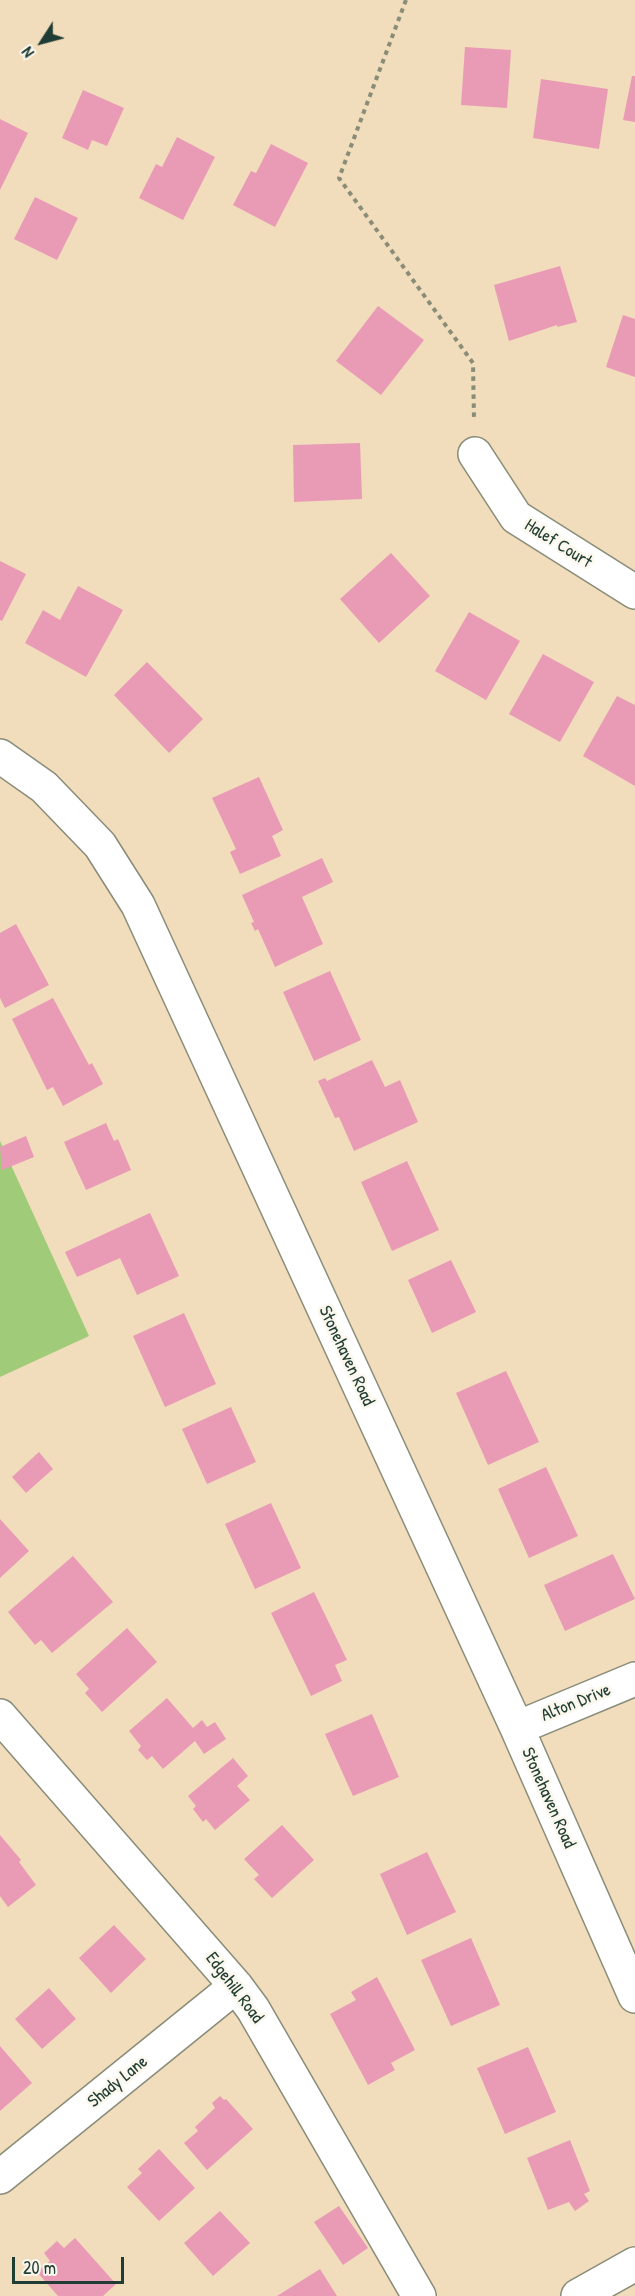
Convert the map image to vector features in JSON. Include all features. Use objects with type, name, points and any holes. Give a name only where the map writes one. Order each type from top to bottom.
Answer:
[{"type":"street","name":"Halef Court","points":[[475,454],[516,518],[635,592]]},
{"type":"street","name":"Stonehaven Road","points":[[0,756],[44,787],[100,845],[138,905],[517,1728],[635,1996]]},
{"type":"street","name":"Alton Drive","points":[[517,1728],[635,1679]]},
{"type":"street","name":"Edgehill Road","points":[[0,1716],[236,1986],[253,2009],[419,2296]]},
{"type":"street","name":"Shady Lane","points":[[0,2178],[236,1986]]},
{"type":"street","points":[[578,2296],[635,2264]]},
{"type":"path","points":[[406,0],[339,178],[473,363],[475,454]]},
{"type":"green space","points":[[0,1141],[89,1336],[0,1377]]},
{"type":"building","points":[[465,47],[511,50],[507,108],[461,105]]},
{"type":"building","points":[[632,76],[635,76],[635,122],[623,120]]},
{"type":"building","points":[[541,79],[608,89],[599,149],[533,138]]},
{"type":"building","points":[[83,90],[124,108],[107,146],[92,140],[88,150],[62,138]]},
{"type":"building","points":[[0,119],[28,133],[0,190]]},
{"type":"building","points":[[177,137],[215,157],[183,220],[139,198],[156,164],[162,167]]},
{"type":"building","points":[[271,144],[308,163],[275,227],[233,205],[251,171],[256,173]]},
{"type":"building","points":[[35,197],[78,218],[57,260],[14,239]]},
{"type":"building","points":[[560,266],[577,322],[557,327],[557,325],[509,341],[494,285]]},
{"type":"building","points":[[378,306],[424,340],[381,395],[336,361]]},
{"type":"building","points":[[623,315],[635,319],[635,377],[606,367]]},
{"type":"building","points":[[360,443],[362,499],[294,502],[293,445]]},
{"type":"building","points":[[391,553],[430,596],[379,643],[340,599]]},
{"type":"building","points":[[0,561],[26,574],[2,621],[0,620]]},
{"type":"building","points":[[78,586],[123,610],[86,677],[25,643],[43,610],[60,620]]},
{"type":"building","points":[[469,612],[520,641],[486,700],[435,671]]},
{"type":"building","points":[[543,654],[594,682],[560,742],[509,714]]},
{"type":"building","points":[[147,662],[203,719],[169,753],[114,695]]},
{"type":"building","points":[[617,696],[635,705],[635,786],[583,756]]},
{"type":"building","points":[[259,777],[283,830],[272,836],[281,856],[240,874],[230,852],[236,849],[212,798]]},
{"type":"building","points":[[322,858],[333,882],[302,897],[323,944],[275,967],[258,929],[255,931],[251,923],[254,922],[242,895]]},
{"type":"building","points":[[16,924],[49,985],[5,1008],[0,998],[0,933]]},
{"type":"building","points":[[330,971],[361,1040],[314,1061],[283,992]]},
{"type":"building","points":[[53,998],[89,1065],[92,1063],[103,1084],[63,1106],[53,1087],[47,1090],[12,1019]]},
{"type":"building","points":[[372,1060],[385,1087],[400,1080],[418,1122],[354,1151],[339,1117],[335,1118],[318,1081],[325,1078],[327,1081]]},
{"type":"building","points":[[106,1123],[114,1141],[118,1139],[131,1170],[86,1190],[64,1142]]},
{"type":"building","points":[[26,1136],[34,1157],[2,1170],[0,1147]]},
{"type":"building","points":[[407,1161],[439,1230],[392,1251],[361,1182]]},
{"type":"building","points":[[150,1213],[179,1276],[137,1295],[120,1258],[77,1277],[65,1252]]},
{"type":"building","points":[[451,1260],[476,1312],[432,1333],[408,1280]]},
{"type":"building","points":[[184,1313],[216,1384],[165,1407],[133,1336]]},
{"type":"building","points":[[506,1371],[539,1442],[488,1465],[456,1393]]},
{"type":"building","points":[[231,1407],[256,1462],[207,1484],[182,1429]]},
{"type":"building","points":[[39,1452],[53,1469],[26,1493],[12,1477]]},
{"type":"building","points":[[546,1467],[578,1536],[529,1558],[498,1489]]},
{"type":"building","points":[[271,1503],[301,1568],[255,1589],[225,1524]]},
{"type":"building","points":[[0,1519],[29,1551],[0,1578]]},
{"type":"building","points":[[613,1554],[635,1599],[565,1631],[544,1585]]},
{"type":"building","points":[[73,1556],[113,1602],[52,1653],[41,1640],[35,1645],[8,1612]]},
{"type":"building","points":[[314,1592],[347,1660],[335,1665],[342,1681],[311,1696],[271,1613]]},
{"type":"building","points":[[127,1628],[157,1662],[102,1712],[85,1693],[89,1689],[76,1674]]},
{"type":"building","points":[[167,1698],[193,1728],[202,1720],[207,1727],[215,1722],[226,1739],[204,1754],[195,1741],[163,1769],[152,1756],[147,1760],[138,1750],[141,1746],[129,1731]]},
{"type":"building","points":[[372,1714],[399,1777],[353,1796],[325,1734]]},
{"type":"building","points":[[233,1758],[248,1776],[237,1786],[250,1800],[215,1830],[206,1819],[203,1822],[193,1809],[196,1806],[188,1796]]},
{"type":"building","points":[[282,1825],[314,1860],[272,1898],[254,1879],[259,1875],[244,1859]]},
{"type":"building","points":[[0,1835],[21,1860],[19,1862],[36,1885],[8,1907],[0,1896]]},
{"type":"building","points":[[427,1852],[456,1912],[407,1935],[380,1874]]},
{"type":"building","points":[[114,1925],[146,1959],[111,1993],[79,1958]]},
{"type":"building","points":[[471,1938],[500,2005],[451,2026],[421,1960]]},
{"type":"building","points":[[377,1977],[415,2050],[391,2063],[395,2070],[368,2085],[330,2014],[356,2000],[351,1992]]},
{"type":"building","points":[[49,1988],[76,2019],[42,2049],[15,2019]]},
{"type":"building","points":[[0,2046],[32,2083],[0,2111]]},
{"type":"building","points":[[528,2047],[556,2112],[505,2134],[477,2068]]},
{"type":"building","points":[[220,2096],[226,2099],[253,2129],[207,2170],[184,2143],[198,2131],[195,2127],[215,2108],[212,2103]]},
{"type":"building","points":[[570,2140],[590,2191],[584,2194],[589,2201],[575,2211],[569,2202],[548,2210],[527,2158]]},
{"type":"building","points":[[159,2149],[195,2188],[159,2221],[127,2187],[142,2173],[138,2169]]},
{"type":"building","points":[[339,2206],[368,2248],[343,2265],[314,2222]]},
{"type":"building","points":[[220,2211],[250,2243],[213,2276],[184,2243]]},
{"type":"building","points":[[75,2238],[116,2284],[103,2296],[58,2296],[37,2272],[50,2261],[44,2253],[57,2241],[64,2248]]},
{"type":"building","points":[[320,2269],[337,2296],[277,2296]]}]
